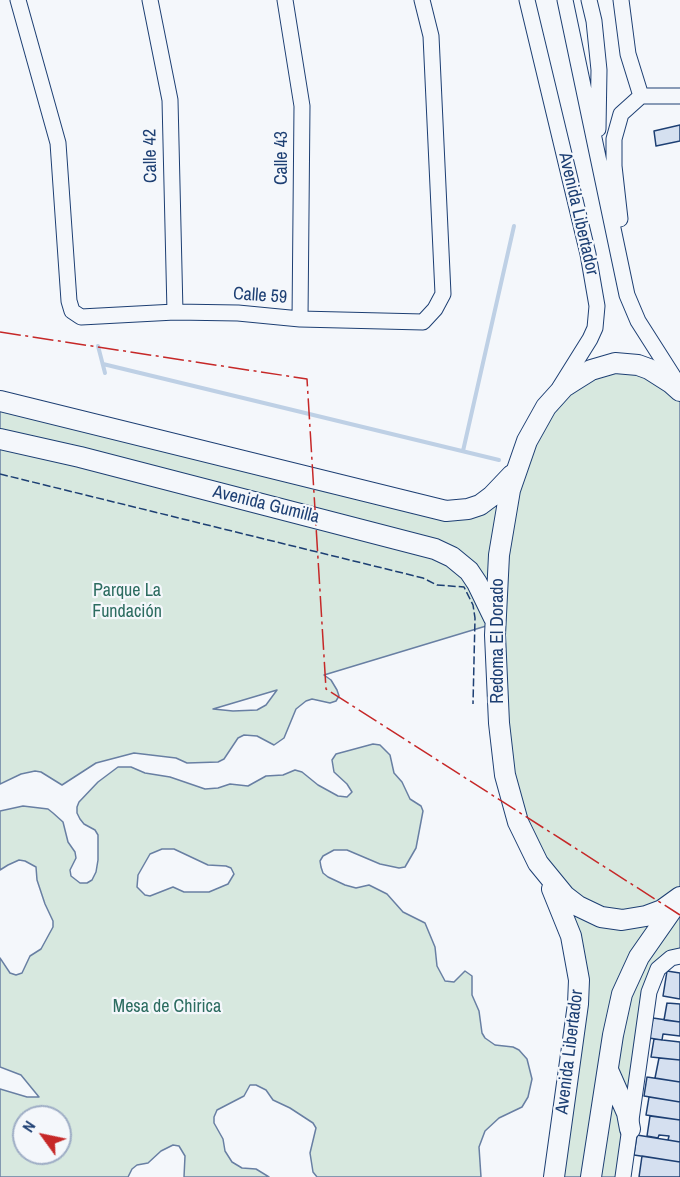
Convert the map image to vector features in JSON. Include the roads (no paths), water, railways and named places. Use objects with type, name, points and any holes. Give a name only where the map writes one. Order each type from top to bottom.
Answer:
[{"type":"main road","name":"Redoma El Dorado","points":[[680,389],[649,369],[627,363],[615,363],[591,370],[569,384],[539,417],[526,441],[508,497],[501,543],[496,623],[497,694],[505,775],[518,822],[538,863],[564,896],[590,914],[601,917],[635,919],[662,909],[680,898]]},
{"type":"main road","name":"Avenida Gumilla","points":[[0,401],[446,511],[468,509],[480,505],[516,471]]},
{"type":"main road","name":"Avenida Gumilla","points":[[0,439],[80,457],[435,549],[452,557],[469,571],[496,623]]},
{"type":"main road","name":"Avenida Libertador","points":[[538,863],[556,896],[571,936],[579,980],[578,1004],[554,1177]]},
{"type":"main road","name":"Avenida Libertador","points":[[591,1177],[617,1015],[628,978],[650,940],[680,898]]},
{"type":"main road","points":[[608,1067],[613,1085],[627,1113],[630,1129]]},
{"type":"street","name":"Calle 59","points":[[18,0],[58,143],[69,301],[72,311],[81,317],[175,312],[238,313],[300,319],[423,322],[435,309],[442,294],[431,36],[422,0]]},
{"type":"street","name":"Calle 42","points":[[150,0],[170,100],[175,312]]},
{"type":"street","name":"Calle 43","points":[[285,0],[302,106],[300,319]]},
{"type":"street","name":"Avenida Libertador","points":[[527,0],[588,254],[597,306],[595,328],[590,339],[539,417]]},
{"type":"street","name":"Avenida Libertador","points":[[565,0],[627,295],[633,310],[680,389]]},
{"type":"street","name":"Avenida Libertador","points":[[589,0],[594,21],[599,70],[597,150]]},
{"type":"street","points":[[621,0],[628,54],[641,96]]},
{"type":"street","points":[[620,258],[620,219],[614,166],[614,139],[621,114],[641,96],[680,96]]},
{"type":"street","points":[[623,1177],[649,992],[654,975],[664,963],[680,956]]},
{"type":"waterway","points":[[463,451],[514,226]]},
{"type":"waterway","points":[[98,346],[105,373]]},
{"type":"waterway","points":[[103,364],[499,460]]},
{"type":"park label","name":"Parque La Fundación","points":[[127,601]]},
{"type":"park label","name":"Mesa de Chirica","points":[[167,1007]]}]
